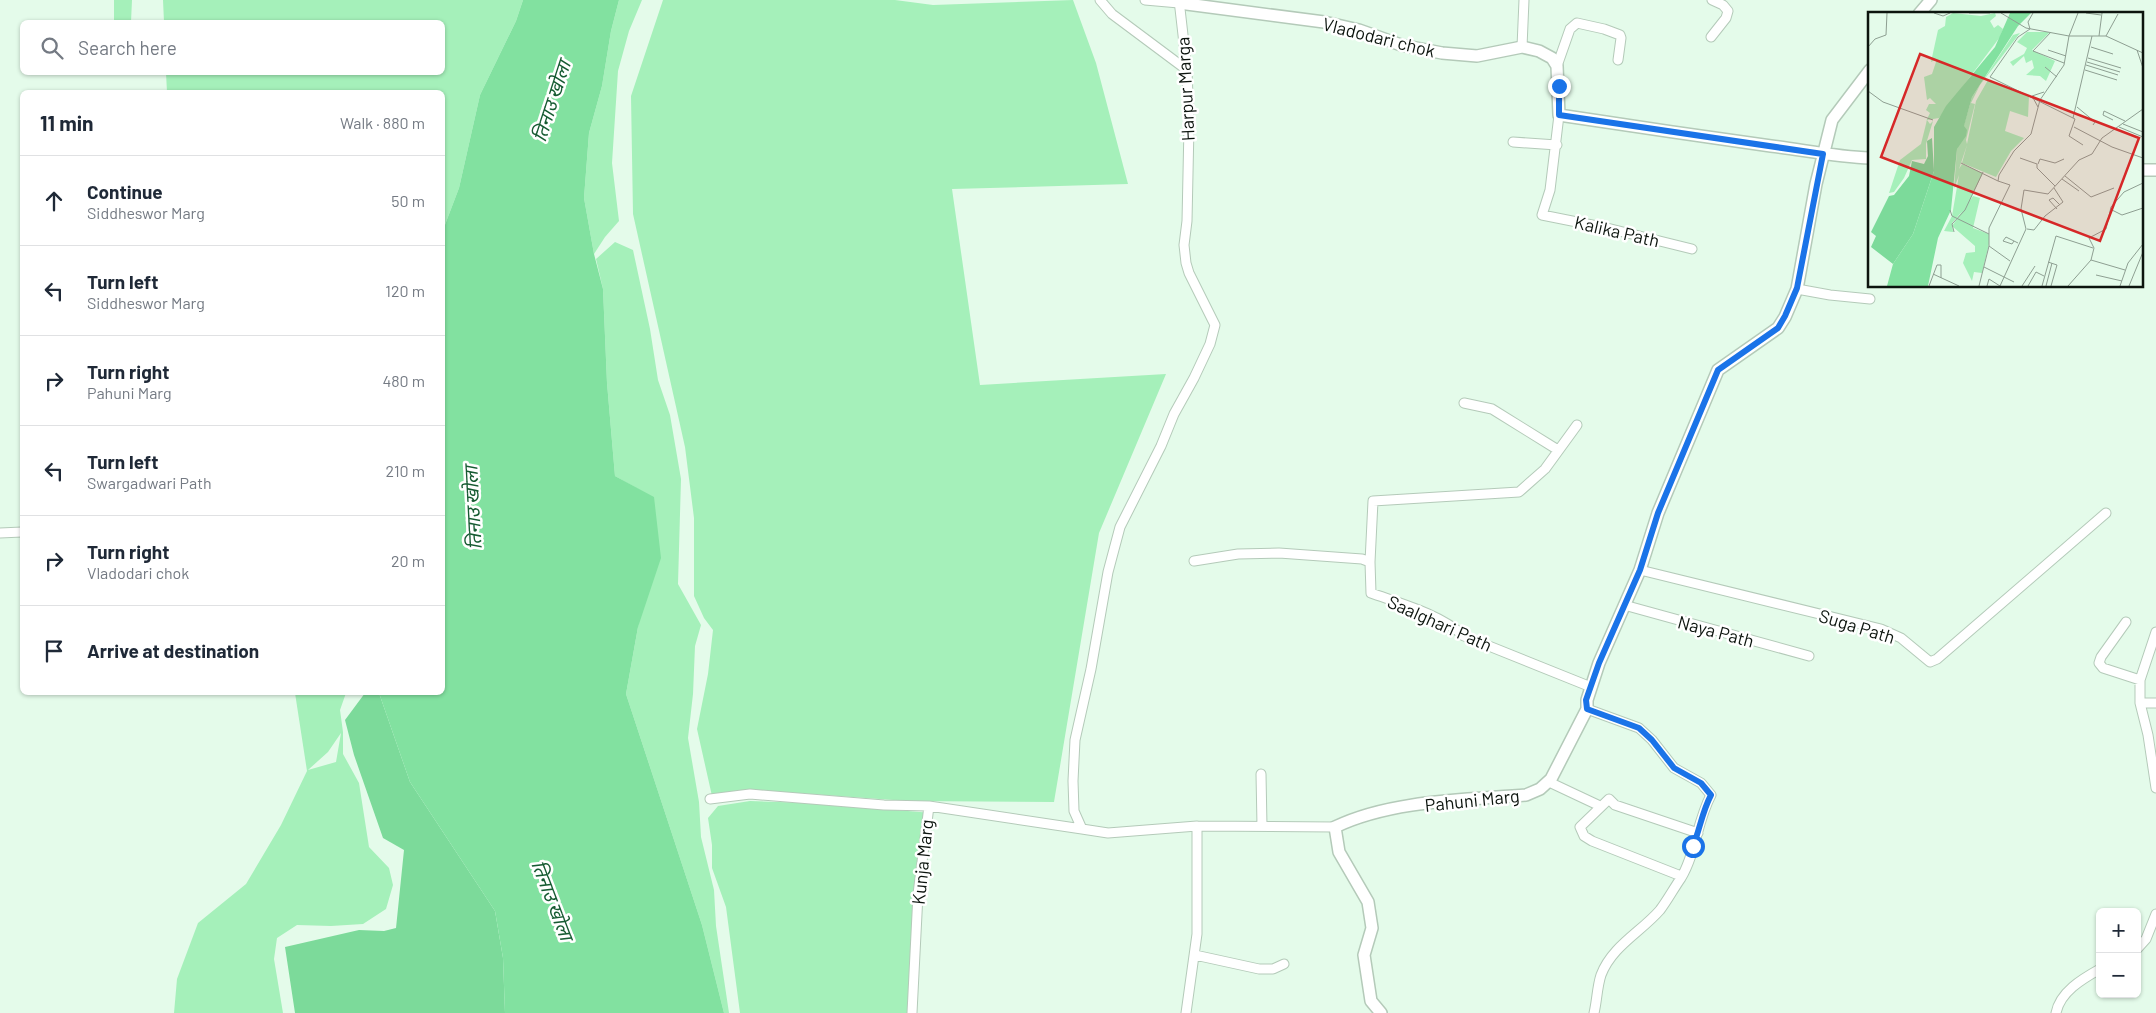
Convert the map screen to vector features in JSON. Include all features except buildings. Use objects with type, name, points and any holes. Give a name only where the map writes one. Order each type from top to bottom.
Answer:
[{"type":"street","points":[[1100,0],[1112,14],[1187,70]]},
{"type":"street","name":"Vladodari chok","points":[[1145,0],[1179,2],[1324,22],[1359,30],[1400,45],[1442,53],[1477,56],[1522,47],[1539,51],[1552,58],[1557,66]]},
{"type":"street","points":[[1522,47],[1524,0]]},
{"type":"street","points":[[1711,37],[1726,18],[1728,11],[1723,5],[1712,0]]},
{"type":"street","points":[[1921,12],[1930,0]]},
{"type":"street","name":"Harpur Marga","points":[[1082,829],[1074,811],[1075,740],[1091,670],[1108,572],[1120,527],[1210,344],[1215,325],[1186,263],[1184,245],[1187,221],[1188,178],[1187,70],[1179,2]]},
{"type":"street","points":[[1512,142],[1557,145],[1559,115],[1557,66],[1572,25],[1581,23],[1620,35],[1618,60]]},
{"type":"street","points":[[1600,806],[1549,782],[1587,709],[1586,700],[1591,686],[1640,570],[1658,513],[1691,438],[1712,380],[1718,370],[1778,328],[1797,288],[1823,154],[1832,120],[1868,73]]},
{"type":"street","points":[[1559,115],[1823,154],[1868,158]]},
{"type":"street","name":"Kalika Path","points":[[1557,145],[1550,190],[1542,215],[1607,228],[1692,249]]},
{"type":"street","points":[[1797,288],[1830,295],[1870,299]]},
{"type":"street","points":[[1464,402],[1492,409],[1558,450]]},
{"type":"street","points":[[1194,562],[1238,554],[1279,552],[1362,559],[1370,562],[1373,501],[1519,492],[1545,469],[1577,425]]},
{"type":"street","name":"Suga Path","points":[[1640,570],[1881,629],[1901,638],[1930,662],[1937,659],[2106,513]]},
{"type":"street","points":[[0,533],[20,532]]},
{"type":"street","name":"Saalghari Path","points":[[1370,562],[1371,593],[1437,618],[1453,626],[1464,636],[1591,686]]},
{"type":"street","name":"Naya Path","points":[[1624,605],[1808,656]]},
{"type":"street","points":[[2126,622],[2099,663],[2103,668],[2140,680]]},
{"type":"street","points":[[2156,632],[2140,680],[2140,702],[2148,735],[2156,788]]},
{"type":"street","points":[[2140,702],[2156,703]]},
{"type":"street","points":[[1587,709],[1639,728],[1652,740],[1674,768],[1706,787],[1711,795],[1704,809],[1698,833],[1682,876],[1659,910],[1627,938],[1610,961],[1602,975],[1594,1013]]},
{"type":"street","points":[[1260,774],[1262,826]]},
{"type":"street","name":"Pahuni Marg","points":[[1335,827],[1357,816],[1387,810],[1526,795],[1540,790],[1549,782]]},
{"type":"street","points":[[710,799],[750,794],[884,805],[929,806]]},
{"type":"street","points":[[1682,876],[1584,836],[1580,827],[1608,799],[1615,805],[1698,833]]},
{"type":"street","name":"Kunja Marg","points":[[912,1013],[918,894],[929,806],[1108,833],[1197,826],[1335,827]]},
{"type":"street","points":[[1186,1013],[1198,911],[1197,826]]},
{"type":"street","points":[[1335,827],[1339,852],[1368,902],[1372,928],[1364,954],[1371,1001],[1381,1013]]},
{"type":"street","points":[[2141,945],[2146,940],[2156,914]]},
{"type":"street","points":[[1194,956],[1259,968],[1273,969],[1284,964]]},
{"type":"street","points":[[2056,1013],[2061,998],[2074,986],[2096,972]]},
{"type":"shaded area","points":[[114,0],[132,0],[131,20],[114,20]]},
{"type":"shaded area","points":[[163,0],[523,0],[516,21],[480,95],[459,188],[445,225],[445,90],[167,90],[166,75],[445,75],[445,20],[164,20]]},
{"type":"shaded area","points":[[619,0],[642,0],[629,31],[618,71],[612,163],[619,221],[594,254],[584,198],[589,133],[602,86],[611,31]]},
{"type":"shaded area","points":[[663,0],[895,0],[933,5],[1073,0],[1096,63],[1128,184],[952,189],[980,385],[1166,374],[1099,533],[1054,802],[907,801],[754,790],[712,796],[697,729],[708,674],[713,630],[704,618],[694,596],[694,518],[685,447],[633,214],[631,96]]},
{"type":"shaded area","points":[[615,242],[633,250],[650,329],[658,380],[670,415],[681,479],[678,584],[701,625],[695,646],[693,694],[688,738],[699,802],[701,837],[714,890],[716,926],[729,1013],[724,1013],[702,925],[626,694],[638,627],[654,498],[615,476],[607,383],[603,289],[596,259]]},
{"type":"shaded area","points":[[295,695],[345,695],[340,710],[343,754],[359,783],[369,847],[389,868],[393,885],[386,909],[363,924],[331,926],[297,925],[277,938],[274,959],[283,1013],[174,1013],[177,979],[198,923],[246,884],[281,825],[307,771]],"holes":[[[341,733],[336,762],[308,770],[328,752]]]},
{"type":"shaded area","points":[[364,695],[380,695],[410,782],[495,911],[503,958],[505,1013],[295,1013],[285,947],[359,930],[384,931],[396,928],[404,850],[383,838],[354,755],[345,720]]},
{"type":"shaded area","points":[[750,801],[811,803],[932,813],[916,891],[910,1013],[740,1013],[726,907],[712,868],[712,845],[708,818],[718,806]]},
{"type":"water","name":"तिनाउ खोला","points":[[523,0],[619,0],[611,31],[602,86],[589,133],[584,198],[594,254],[603,289],[607,383],[615,476],[654,497],[661,558],[638,627],[626,694],[702,925],[724,1013],[505,1013],[503,958],[495,911],[410,782],[380,695],[445,695],[445,225],[459,188],[480,95],[516,21]]},
{"type":"route","points":[[1559,86],[1559,115],[1697,137],[1792,148],[1823,154],[1797,288],[1785,316],[1778,328],[1718,370],[1712,380],[1691,438],[1658,513],[1640,570],[1599,663],[1586,700],[1587,709],[1639,728],[1647,734],[1674,768],[1706,787],[1711,795],[1704,809],[1693,846]]}]
